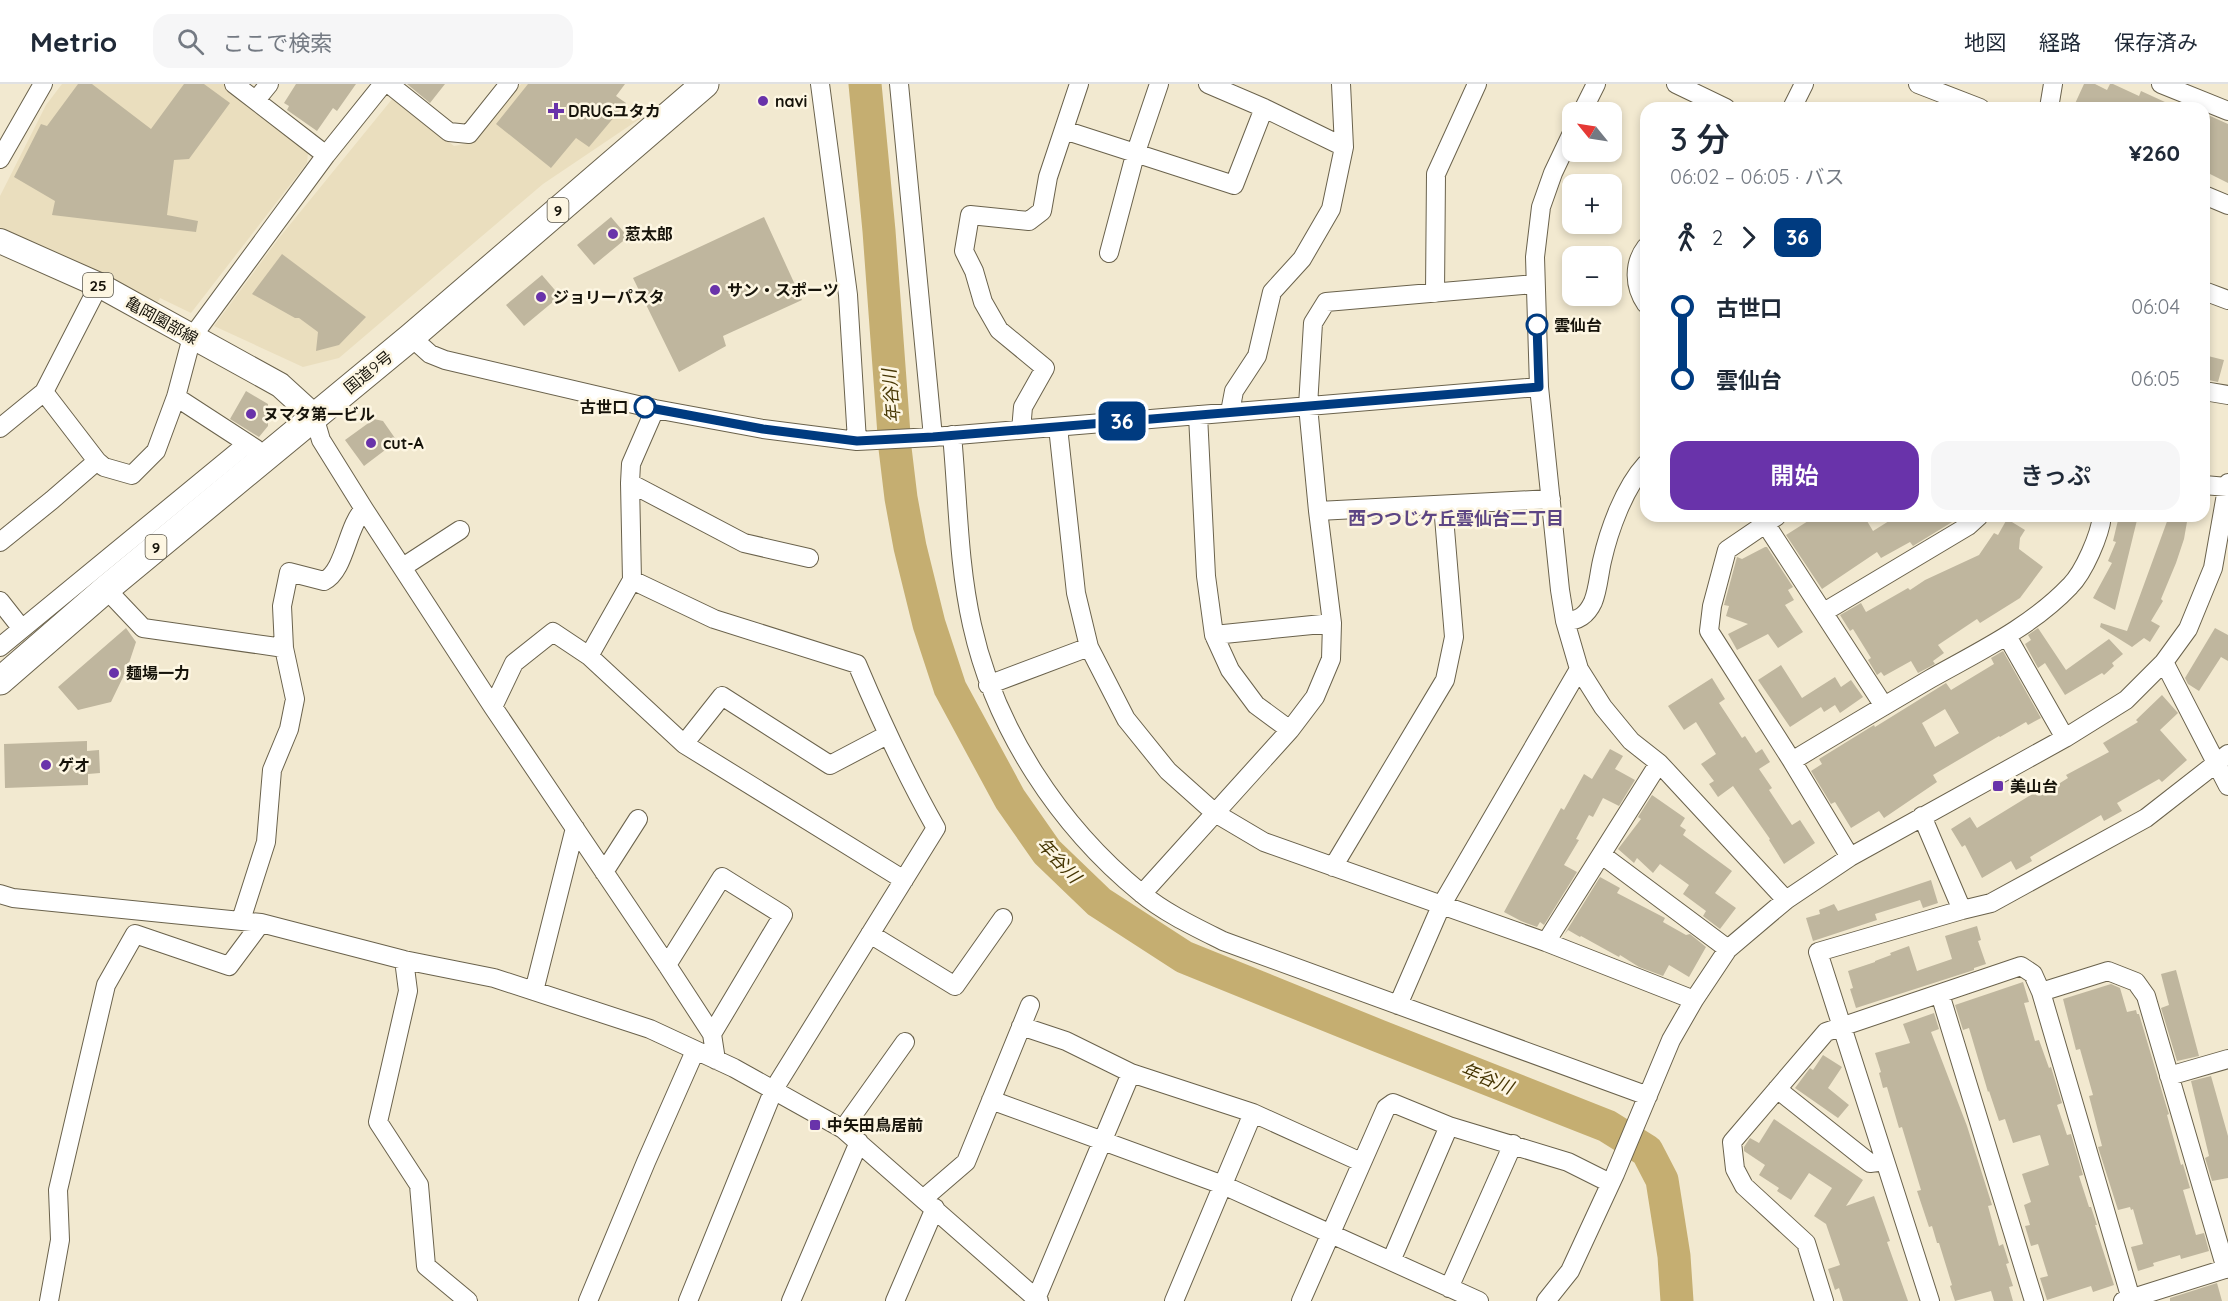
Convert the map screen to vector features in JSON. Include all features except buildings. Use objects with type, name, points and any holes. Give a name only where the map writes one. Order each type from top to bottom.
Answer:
[{"type":"highway","name":"国道9号","points":[[0,681],[106,589],[257,449],[314,416],[411,337],[701,85]]},
{"type":"main road","name":"亀岡園部線","points":[[0,241],[99,285],[280,385],[314,416]]},
{"type":"street","points":[[0,159],[43,84]]},
{"type":"street","points":[[234,84],[326,155]]},
{"type":"street","points":[[256,100],[269,84]]},
{"type":"street","points":[[44,392],[97,461],[104,467],[132,475],[156,451],[176,397],[192,337],[326,155],[383,84]]},
{"type":"street","points":[[389,84],[449,132],[469,134],[509,84]]},
{"type":"street","points":[[820,84],[848,294],[863,440]]},
{"type":"street","points":[[899,84],[926,437]]},
{"type":"street","points":[[1021,430],[1023,407],[1046,368],[999,330],[983,302],[974,271],[964,251],[970,215],[1029,221],[1042,211],[1048,177],[1079,84]]},
{"type":"street","points":[[1109,253],[1135,154],[1159,84]]},
{"type":"street","points":[[1208,84],[1344,147]]},
{"type":"street","points":[[1230,412],[1234,391],[1257,356],[1272,292],[1302,259],[1331,209],[1344,147],[1341,84]]},
{"type":"street","points":[[1435,292],[1436,174],[1477,84]]},
{"type":"street","points":[[1587,102],[1596,84]]},
{"type":"street","points":[[1676,84],[1700,89],[1718,102]]},
{"type":"street","points":[[1795,102],[1804,84]]},
{"type":"street","points":[[1918,84],[1949,90],[1970,102]]},
{"type":"street","points":[[2050,102],[2053,84]]},
{"type":"street","points":[[2161,84],[2180,87],[2228,111]]},
{"type":"street","points":[[1064,130],[1233,185],[1264,108]]},
{"type":"street","points":[[1562,154],[1541,207],[1535,257],[1535,284],[1539,387],[1551,499],[1565,621],[1579,669],[1631,741],[1659,763],[1786,900]]},
{"type":"street","points":[[2210,198],[2228,205]]},
{"type":"street","points":[[1640,257],[1635,275],[1640,295]]},
{"type":"street","points":[[1142,894],[1290,730],[1315,697],[1331,659],[1332,623],[1308,406],[1313,323],[1326,302],[1535,284]]},
{"type":"street","points":[[0,428],[44,392],[99,285]]},
{"type":"street","points":[[2210,293],[2228,300]]},
{"type":"street","points":[[411,337],[430,354],[445,360],[655,409],[763,429],[863,440],[1021,430],[1539,387]]},
{"type":"street","points":[[2210,392],[2228,395]]},
{"type":"street","points":[[0,647],[257,449],[176,397]]},
{"type":"street","points":[[589,656],[632,580],[631,464],[655,409]]},
{"type":"street","points":[[1198,415],[1206,576],[1214,635],[1230,670],[1256,705],[1290,730]]},
{"type":"street","points":[[314,416],[321,440],[364,509],[493,707],[668,965],[712,1034],[716,1060]]},
{"type":"street","points":[[1058,427],[1076,593],[1089,647],[1126,719],[1168,771],[1215,813],[1264,842],[1546,942],[1694,1000]]},
{"type":"street","points":[[952,435],[964,578],[972,625],[988,685],[1012,736],[1035,773],[1074,826],[1108,863],[1142,894],[1181,919],[1223,941],[1648,1096]]},
{"type":"street","points":[[0,542],[97,461]]},
{"type":"street","points":[[1565,621],[1576,621],[1584,616],[1593,601],[1614,521],[1640,475]]},
{"type":"street","points":[[630,483],[744,543],[809,558]]},
{"type":"street","points":[[1546,1301],[1570,1271],[1613,1178],[1671,1040],[1728,949],[1786,900],[1850,857],[2065,738],[2126,700],[2164,662],[2188,629],[2213,568],[2228,483]]},
{"type":"street","points":[[2210,486],[2227,488]]},
{"type":"street","points":[[1318,511],[1551,499]]},
{"type":"street","points":[[1333,867],[1445,680],[1454,637],[1443,505]]},
{"type":"street","points":[[241,920],[266,843],[272,770],[289,729],[295,699],[284,648],[282,606],[289,572],[324,581],[329,579],[339,561],[353,524],[364,509]]},
{"type":"street","points":[[1768,522],[1726,550],[1712,606],[1709,631],[1850,857]]},
{"type":"street","points":[[1772,522],[1824,612],[1884,706]]},
{"type":"street","points":[[1824,612],[1972,522]]},
{"type":"street","points":[[1792,761],[2007,636],[2042,612],[2072,584],[2088,557],[2102,522]]},
{"type":"street","points":[[403,567],[460,530]]},
{"type":"street","points":[[632,580],[714,619],[857,664],[907,777],[936,828],[774,1089],[688,1301]]},
{"type":"street","points":[[106,589],[143,628],[284,648]]},
{"type":"street","points":[[0,601],[22,629]]},
{"type":"street","points":[[1214,635],[1332,623]]},
{"type":"street","points":[[493,707],[514,663],[553,632],[589,656],[684,744],[904,880]]},
{"type":"street","points":[[2007,636],[2065,738]]},
{"type":"street","points":[[988,685],[1089,647]]},
{"type":"street","points":[[2164,662],[2222,758],[2228,786]]},
{"type":"street","points":[[1398,1005],[1441,906],[1579,669]]},
{"type":"street","points":[[684,744],[722,696],[830,765],[887,735]]},
{"type":"street","points":[[1930,1301],[1818,952],[1991,903],[2146,818],[2222,758]]},
{"type":"street","points":[[1546,942],[1659,763]]},
{"type":"street","points":[[1922,816],[1962,910]]},
{"type":"street","points":[[604,872],[638,819]]},
{"type":"street","points":[[534,991],[575,828]]},
{"type":"street","points":[[1602,855],[1728,949]]},
{"type":"street","points":[[668,965],[722,878],[783,915],[712,1034]]},
{"type":"street","points":[[0,894],[14,898],[261,923],[404,960],[494,978],[650,1029],[774,1089],[843,1129],[1038,1300],[1131,1073]]},
{"type":"street","points":[[870,934],[955,986],[1003,918]]},
{"type":"street","points":[[49,1301],[60,1240],[58,1190],[106,985],[135,934],[229,966],[261,923]]},
{"type":"street","points":[[404,960],[408,991],[378,1122],[420,1185],[426,1266],[468,1301]]},
{"type":"street","points":[[1824,1301],[1806,1243],[1744,1186],[1735,1169],[1732,1142],[1826,1032],[2021,966],[2033,974],[2041,992],[2127,1300],[2227,1268],[2145,996],[2136,982],[2108,971],[2041,992]]},
{"type":"street","points":[[1940,994],[2034,1301]]},
{"type":"street","points":[[895,1301],[929,1204],[966,1161],[1030,1005]]},
{"type":"street","points":[[1021,1026],[1066,1041],[1131,1073],[1253,1113],[1361,1162]]},
{"type":"street","points":[[843,1129],[905,1042]]},
{"type":"street","points":[[588,1301],[695,1051]]},
{"type":"street","points":[[2169,1076],[2228,1059]]},
{"type":"street","points":[[1777,1089],[1870,1163],[1885,1161]]},
{"type":"street","points":[[991,1100],[1222,1185],[1479,1301]]},
{"type":"street","points":[[1301,1301],[1386,1108],[1394,1102],[1449,1126],[1513,1144],[1613,1178]]},
{"type":"street","points":[[1174,1301],[1253,1113]]},
{"type":"street","points":[[1391,1261],[1449,1126]]},
{"type":"street","points":[[790,1301],[859,1142]]},
{"type":"street","points":[[1449,1288],[1513,1144]]},
{"type":"shaded area","points":[[62,84],[224,84],[308,152],[307,163],[191,313],[160,298],[156,306],[0,232],[0,196],[46,105]]},
{"type":"shaded area","points":[[521,84],[602,84],[641,118],[543,184],[339,358],[303,367],[214,326],[279,238],[393,98],[454,146],[470,143]]},
{"type":"waterway","name":"年谷川","points":[[865,84],[879,231],[895,448],[910,547],[929,624],[950,688],[1010,799],[1047,852],[1099,902],[1184,957],[1607,1126],[1647,1151],[1662,1180],[1674,1256],[1677,1301]]},
{"type":"bus line","name":"36","points":[[645,407],[763,429],[857,441],[933,437],[1539,387],[1537,325]]},
{"type":"place","name":"navi","points":[[763,101]]},
{"type":"place","name":"DRUGユタカ","points":[[556,111]]},
{"type":"place","name":"荵太郎","points":[[613,234]]},
{"type":"place","name":"サン・スポーツ","points":[[715,290]]},
{"type":"place","name":"ジョリーパスタ","points":[[541,297]]},
{"type":"place","name":"雲仙台","points":[[1537,325]]},
{"type":"place","name":"古世口","points":[[645,407]]},
{"type":"place","name":"ヌマタ第一ビル","points":[[251,414]]},
{"type":"place","name":"cut-A","points":[[371,443]]},
{"type":"place","name":"麺場一力","points":[[114,673]]},
{"type":"place","name":"ゲオ","points":[[46,765]]},
{"type":"place","name":"美山台","points":[[1998,786]]},
{"type":"place","name":"中矢田鳥居前","points":[[815,1125]]},
{"type":"district","name":"西つつじケ丘雲仙台二丁目","points":[[1456,518]]}]
